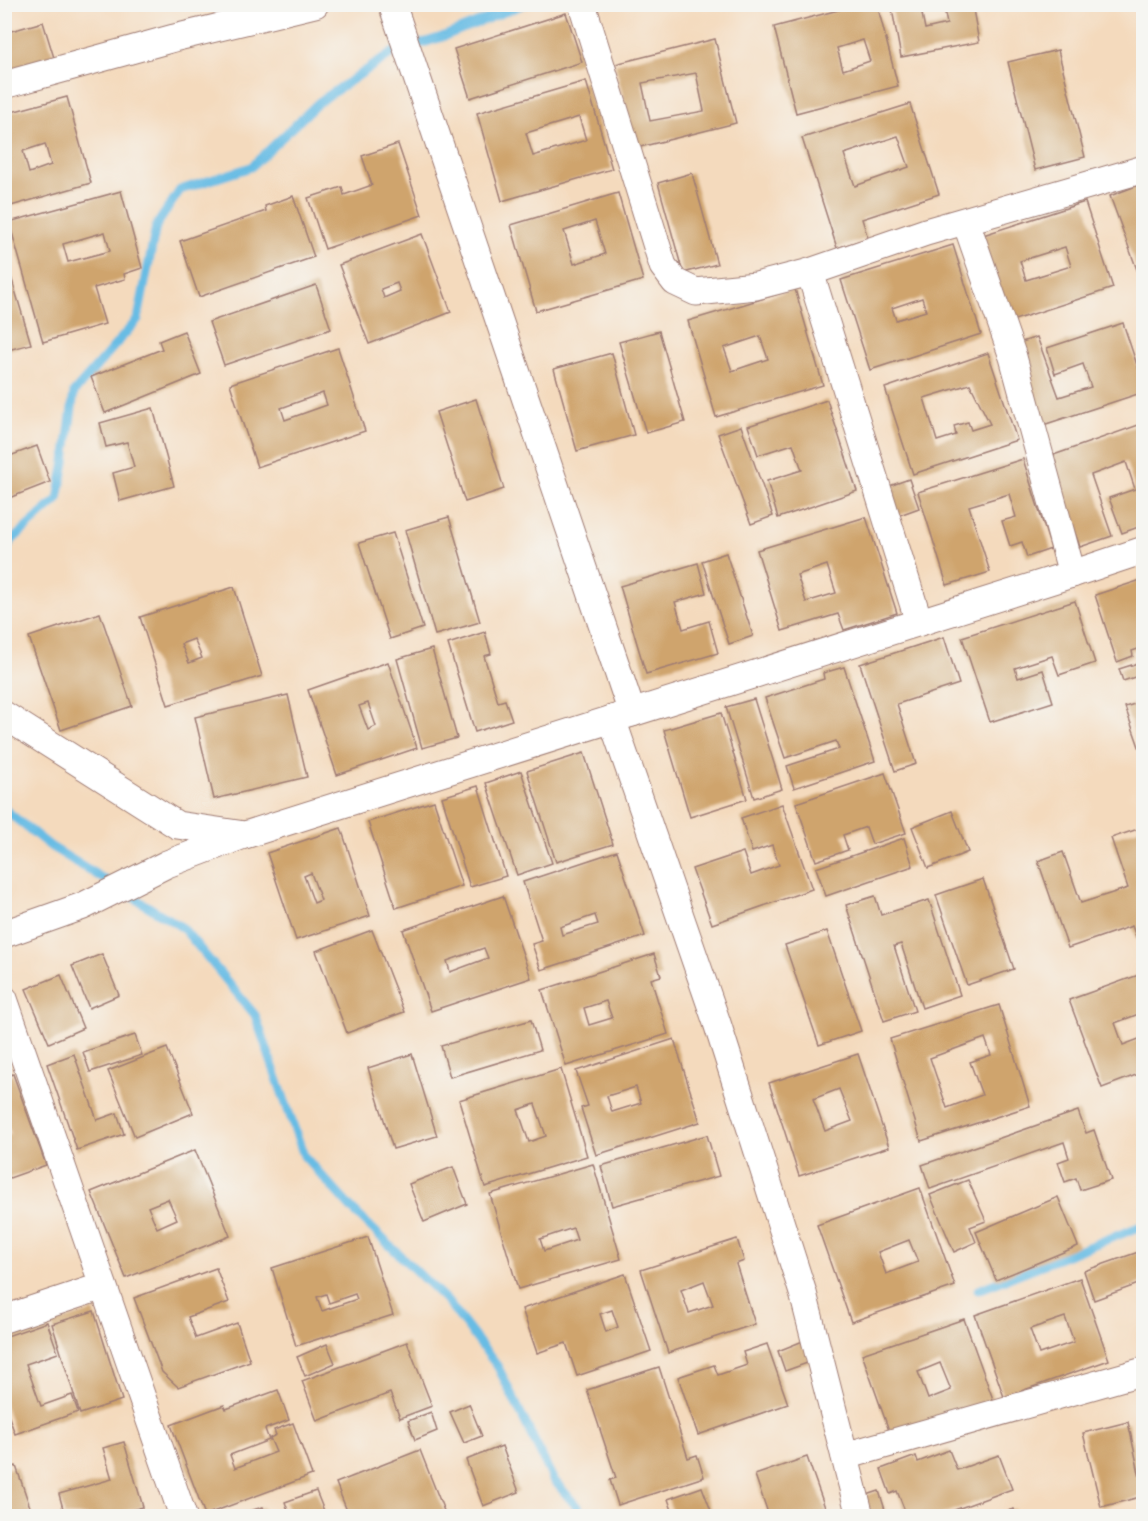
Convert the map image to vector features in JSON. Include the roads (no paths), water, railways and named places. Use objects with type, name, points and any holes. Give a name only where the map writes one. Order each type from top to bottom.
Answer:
[{"type":"street","points":[[4,85],[174,38],[315,4]]},
{"type":"street","points":[[392,4],[622,716],[803,1293],[860,1516]]},
{"type":"street","points":[[582,4],[663,266],[675,282],[696,292],[756,286],[810,272],[926,232],[1143,169]]},
{"type":"street","points":[[966,222],[1013,357],[1072,574]]},
{"type":"street","points":[[810,272],[919,622]]},
{"type":"street","points":[[4,934],[83,906],[167,864],[245,835],[1143,550]]},
{"type":"street","points":[[4,715],[177,825],[245,835]]},
{"type":"street","points":[[4,999],[183,1516]]},
{"type":"street","points":[[4,1319],[103,1286]]},
{"type":"street","points":[[845,1456],[1119,1380],[1143,1371]]},
{"type":"waterway","points":[[4,556],[10,542],[58,499],[74,392],[138,319],[156,226],[180,190],[251,167],[319,102],[392,53],[442,37],[524,4]]},
{"type":"waterway","points":[[4,809],[50,846],[183,928],[255,1015],[304,1156],[351,1208],[447,1301],[498,1367],[553,1479],[585,1516]]},
{"type":"waterway","points":[[978,1290],[1144,1225]]}]
